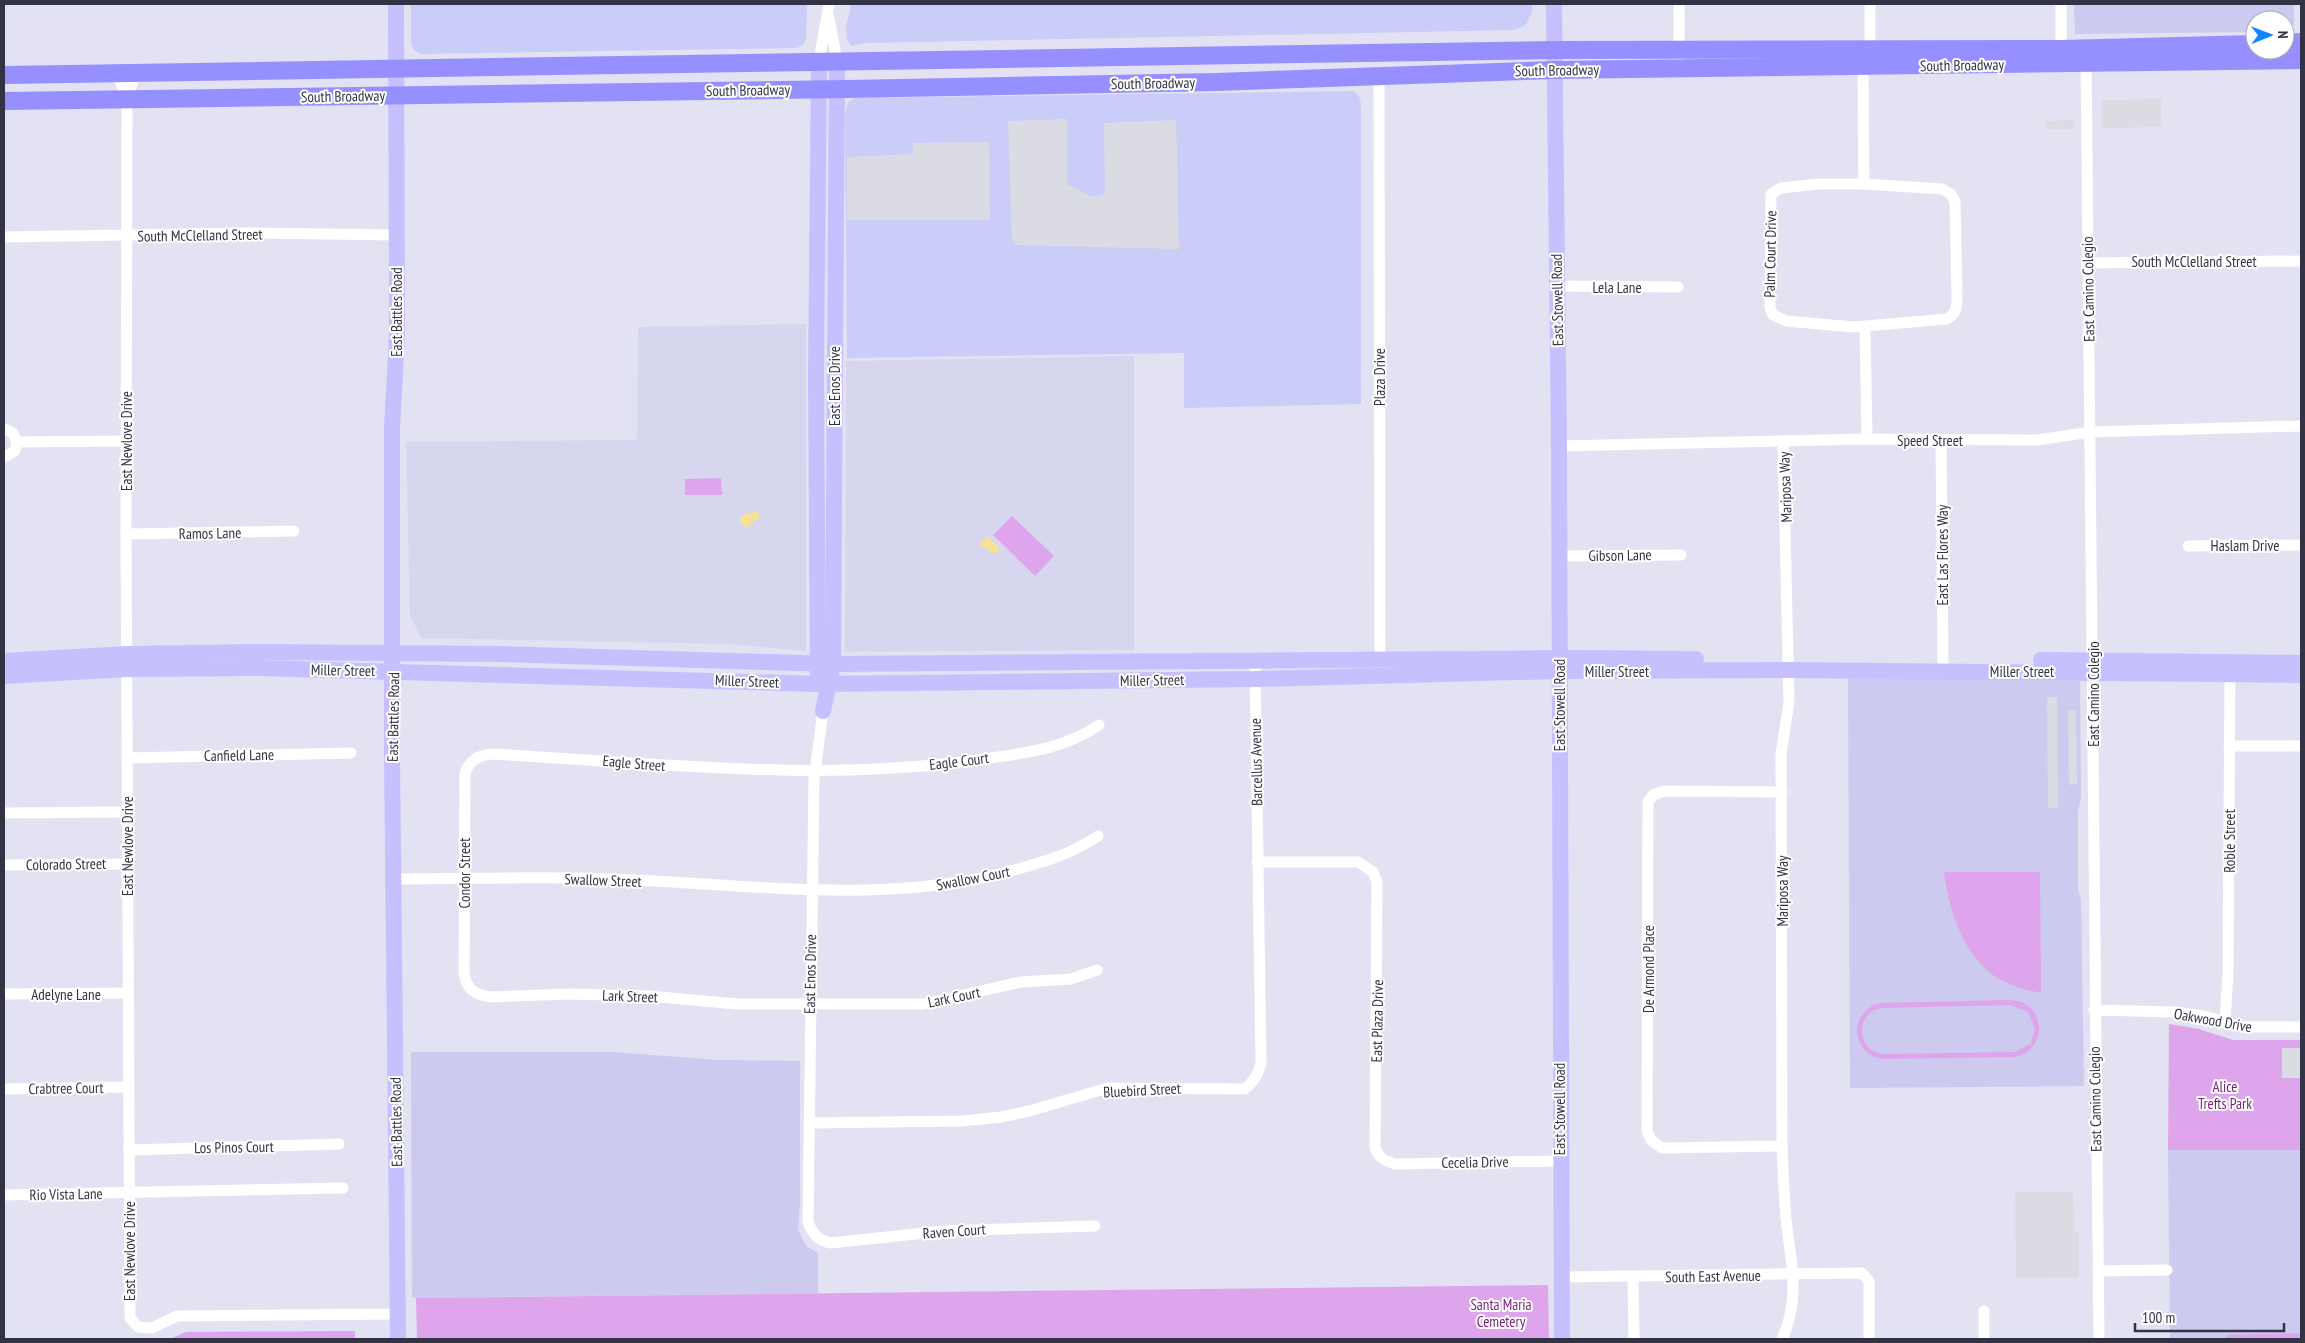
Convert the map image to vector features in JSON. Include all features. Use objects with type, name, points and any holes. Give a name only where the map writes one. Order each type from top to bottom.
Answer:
[{"type":"main road","name":"South Broadway","points":[[2086,56],[2245,45]]},
{"type":"main road","name":"South Broadway","points":[[4,75],[1554,50],[1679,50],[1867,59]]},
{"type":"main road","name":"South Broadway","points":[[4,101],[836,89],[1679,68],[1867,59],[2086,56],[2301,60]]},
{"type":"street","name":"East Battles Road","points":[[396,4],[397,336],[392,428],[398,1339]]},
{"type":"street","name":"East Stowell Road","points":[[1554,4],[1559,446],[1559,1161],[1562,1339]]},
{"type":"street","points":[[1679,4],[1679,68]]},
{"type":"street","points":[[1864,184],[1870,4]]},
{"type":"street","points":[[2061,4],[2061,56]]},
{"type":"street","points":[[828,7],[837,61]]},
{"type":"street","points":[[818,61],[828,7]]},
{"type":"street","name":"East Camino Colegio","points":[[2086,56],[2093,665],[2094,1010],[2099,1339]]},
{"type":"street","name":"East Enos Drive","points":[[818,61],[816,369],[825,664]]},
{"type":"street","name":"East Enos Drive","points":[[816,1236],[808,1222],[814,771],[825,684],[837,61]]},
{"type":"street","name":"East Newlove Drive","points":[[136,73],[127,98],[126,237],[128,1193],[130,1318],[138,1327],[152,1328],[178,1316],[398,1314]]},
{"type":"street","name":"East Newlove Drive","points":[[117,74],[127,98]]},
{"type":"street","name":"Plaza Drive","points":[[1379,76],[1380,669]]},
{"type":"street","name":"Palm Court Drive","points":[[1864,184],[1942,189],[1950,194],[1954,202],[1957,309],[1954,315],[1947,318],[1865,327],[1779,319],[1773,315],[1770,308],[1771,194],[1781,188],[1864,184]]},
{"type":"street","name":"South McClelland Street","points":[[4,237],[126,237],[249,233],[396,235]]},
{"type":"street","name":"South McClelland Street","points":[[2087,263],[2301,261]]},
{"type":"street","name":"Lela Lane","points":[[1557,286],[1678,287]]},
{"type":"street","points":[[1865,327],[1867,439]]},
{"type":"street","name":"Speed Street","points":[[1559,446],[1867,439],[2037,440],[2091,432],[2301,426]]},
{"type":"street","points":[[4,429],[13,433],[17,442],[15,451],[4,457]]},
{"type":"street","name":"East Las Flores Way","points":[[1941,440],[1943,665]]},
{"type":"street","name":"Mariposa Way","points":[[1782,1339],[1793,1307],[1794,1274],[1785,1210],[1782,1146],[1782,754],[1789,702],[1784,441]]},
{"type":"street","points":[[17,442],[126,442]]},
{"type":"street","name":"Ramos Lane","points":[[126,534],[294,531]]},
{"type":"street","name":"Haslam Drive","points":[[2188,546],[2301,545]]},
{"type":"street","name":"Gibson Lane","points":[[1559,556],[1681,555]]},
{"type":"street","name":"Miller Street","points":[[4,661],[127,661],[394,652],[825,664],[1255,661],[1380,669]]},
{"type":"street","name":"Miller Street","points":[[4,676],[127,661],[258,668],[825,684],[1256,679],[1380,669],[1559,665],[2093,665],[2230,667],[2301,663]]},
{"type":"street","name":"Barcellus Avenue","points":[[1255,661],[1257,862]]},
{"type":"street","name":"Miller Street","points":[[2230,667],[2301,675]]},
{"type":"street","name":"Roble Street","points":[[2225,1022],[2228,974],[2230,667]]},
{"type":"street","name":"Eagle Court","points":[[814,771],[942,765],[1032,752],[1081,738],[1099,725]]},
{"type":"street","points":[[2229,746],[2301,746]]},
{"type":"street","name":"Canfield Lane","points":[[127,758],[351,753]]},
{"type":"street","name":"Eagle Street","points":[[465,774],[471,761],[480,755],[491,754],[719,770],[814,771]]},
{"type":"street","name":"Condor Street","points":[[464,973],[465,774]]},
{"type":"street","name":"De Armond Place","points":[[1782,792],[1664,791],[1653,795],[1648,802],[1647,1131],[1651,1140],[1662,1148],[1782,1146]]},
{"type":"street","points":[[4,813],[127,812]]},
{"type":"street","name":"Swallow Court","points":[[812,889],[924,887],[966,882],[1047,861],[1082,847],[1098,836]]},
{"type":"street","name":"East Plaza Drive","points":[[1257,862],[1358,862],[1373,872],[1378,894],[1375,1148],[1378,1155],[1390,1162]]},
{"type":"street","name":"Bluebird Street","points":[[810,1123],[962,1121],[1001,1117],[1030,1111],[1108,1088],[1245,1089],[1258,1074],[1261,1063],[1257,862]]},
{"type":"street","name":"Colorado Street","points":[[4,865],[127,864]]},
{"type":"street","name":"Swallow Street","points":[[394,879],[609,879],[735,888],[812,889]]},
{"type":"street","name":"Lark Court","points":[[810,1006],[924,1004],[1021,982],[1071,979],[1097,970]]},
{"type":"street","name":"Lark Street","points":[[464,973],[466,982],[472,992],[490,997],[568,994],[640,996],[736,1004],[810,1006]]},
{"type":"street","name":"Adelyne Lane","points":[[4,994],[128,993]]},
{"type":"street","name":"Oakwood Drive","points":[[2094,1010],[2174,1012],[2243,1027],[2301,1027]]},
{"type":"street","name":"Crabtree Court","points":[[4,1089],[128,1087]]},
{"type":"street","name":"Los Pinos Court","points":[[129,1150],[339,1144]]},
{"type":"street","name":"Cecelia Drive","points":[[1390,1162],[1559,1161]]},
{"type":"street","name":"Rio Vista Lane","points":[[4,1195],[343,1188]]},
{"type":"street","name":"Raven Court","points":[[816,1236],[824,1242],[831,1243],[943,1231],[1095,1226]]},
{"type":"street","points":[[2098,1271],[2167,1270]]},
{"type":"street","name":"South East Avenue","points":[[1562,1278],[1865,1274],[1869,1280],[1869,1339]]},
{"type":"street","points":[[1633,1277],[1634,1339]]},
{"type":"street","points":[[1984,1311],[1984,1339]]},
{"type":"shaded area","points":[[411,4],[807,4],[806,38],[803,45],[796,48],[421,54],[414,50],[411,43]]},
{"type":"shaded area","points":[[851,4],[1532,4],[1532,12],[1526,25],[1513,30],[865,43],[852,46],[847,40],[846,28]]},
{"type":"shaded area","points":[[2074,4],[2294,4],[2294,10],[2245,10],[2245,32],[2075,34]]},
{"type":"shaded area","points":[[1354,91],[1359,96],[1361,104],[1361,404],[1184,408],[1184,353],[847,358],[845,113],[849,101],[856,98]]},
{"type":"shaded area","points":[[2161,99],[2161,127],[2102,128],[2102,100]]},
{"type":"shaded area","points":[[1067,119],[1067,184],[1092,197],[1105,194],[1104,123],[1176,120],[1179,249],[1016,245],[1012,239],[1008,121]]},
{"type":"shaded area","points":[[2074,120],[2074,129],[2046,129],[2046,121]]},
{"type":"shaded area","points":[[989,142],[990,220],[847,220],[847,157],[913,154],[913,143]]},
{"type":"shaded area","points":[[806,324],[806,651],[730,644],[421,638],[410,615],[406,442],[637,440],[638,327]]},
{"type":"shaded area","points":[[1134,356],[1134,650],[845,652],[846,361]]},
{"type":"shaded area","points":[[756,510],[761,516],[746,528],[739,520],[744,514],[751,514]]},
{"type":"shaded area","points":[[987,536],[1000,549],[994,554],[979,544]]},
{"type":"shaded area","points":[[1848,678],[2077,678],[2080,682],[2081,798],[2078,811],[2078,889],[2081,899],[2084,1086],[1850,1088]]},
{"type":"shaded area","points":[[2047,697],[2057,697],[2058,808],[2048,808]]},
{"type":"shaded area","points":[[2068,710],[2076,710],[2077,784],[2069,785]]},
{"type":"shaded area","points":[[2282,1048],[2301,1048],[2301,1078],[2282,1078]]},
{"type":"shaded area","points":[[411,1052],[612,1052],[718,1060],[800,1061],[800,1204],[798,1229],[806,1246],[818,1253],[818,1293],[412,1298]]},
{"type":"shaded area","points":[[2168,1150],[2301,1150],[2301,1339],[2170,1339]]},
{"type":"shaded area","points":[[2015,1192],[2073,1192],[2074,1231],[2079,1232],[2079,1277],[2016,1278]]},
{"type":"green space","points":[[721,478],[722,495],[685,495],[685,479]]},
{"type":"green space","points":[[1012,516],[1054,556],[1035,576],[993,535]]},
{"type":"green space","points":[[1944,872],[2040,872],[2041,993],[2001,980],[1977,960],[1960,933],[1954,918]]},
{"type":"green space","points":[[2011,1000],[2023,1003],[2037,1017],[2039,1026],[2038,1036],[2034,1045],[2027,1052],[2016,1057],[1880,1059],[1870,1055],[1863,1048],[1857,1031],[1858,1022],[1863,1014],[1870,1007],[1880,1003]],"holes":[[[2011,1005],[2028,1012],[2035,1029],[2031,1043],[2015,1052],[1881,1054],[1873,1051],[1867,1045],[1862,1031],[1867,1017],[1873,1011],[1881,1008]]]},
{"type":"green space","name":"Alice Trefts Park","points":[[2169,1024],[2199,1029],[2233,1040],[2301,1040],[2301,1150],[2168,1150]]},
{"type":"green space","name":"Santa Maria Cemetery","points":[[1548,1285],[1549,1339],[417,1339],[416,1298]]},
{"type":"green space","points":[[355,1331],[355,1339],[170,1339],[186,1332]]},
{"type":"green space","points":[[2301,1333],[2301,1339],[2226,1339],[2227,1335]]}]
